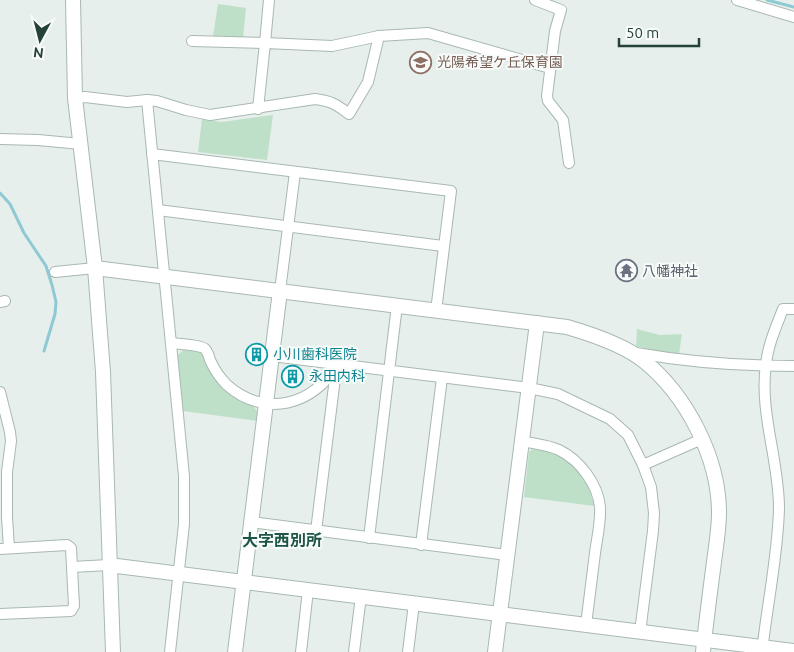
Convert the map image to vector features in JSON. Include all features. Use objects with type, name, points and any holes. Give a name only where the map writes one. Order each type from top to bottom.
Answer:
[{"type":"street","points":[[73,0],[75,98],[95,268],[103,372],[113,652]]},
{"type":"street","points":[[258,108],[269,0]]},
{"type":"street","points":[[535,0],[560,10],[555,31],[547,96],[548,101],[563,120],[569,163]]},
{"type":"street","points":[[737,0],[794,17]]},
{"type":"street","points":[[192,41],[332,46],[379,36],[428,32],[550,68]]},
{"type":"street","points":[[75,98],[85,97],[127,102],[157,101],[210,115],[315,99],[328,100],[335,103],[349,114],[368,82],[379,36]]},
{"type":"street","points":[[147,100],[184,476],[184,524],[170,652]]},
{"type":"street","points":[[3,139],[81,144]]},
{"type":"street","points":[[152,154],[451,191],[436,311]]},
{"type":"street","points":[[235,652],[295,172]]},
{"type":"street","points":[[158,210],[444,246]]},
{"type":"street","points":[[55,272],[95,268],[537,322],[581,331],[643,360],[670,389],[687,412],[702,438],[713,472],[719,512],[703,646]]},
{"type":"street","points":[[369,538],[397,306]]},
{"type":"street","points":[[762,650],[779,508],[776,471],[767,414],[765,366],[772,338],[783,309],[794,309]]},
{"type":"street","points":[[495,652],[537,322]]},
{"type":"street","points":[[172,343],[202,347],[206,350],[213,366],[227,384],[247,398],[266,403],[284,404],[306,396],[319,388],[327,380],[337,364]]},
{"type":"street","points":[[629,352],[709,362],[794,366]]},
{"type":"street","points":[[272,356],[529,388],[558,394],[610,419],[628,435],[643,465],[650,487],[654,513],[640,632]]},
{"type":"street","points":[[316,531],[337,364]]},
{"type":"street","points":[[421,545],[442,378]]},
{"type":"street","points":[[0,392],[11,442],[7,472],[4,549],[67,545],[71,548],[74,606],[71,611],[0,614]]},
{"type":"street","points":[[643,465],[702,438]]},
{"type":"street","points":[[522,442],[550,447],[566,454],[583,470],[598,497],[600,505],[599,523],[586,625]]},
{"type":"street","points":[[251,522],[507,555]]},
{"type":"street","points":[[72,567],[110,565],[640,632],[703,646],[794,651]]},
{"type":"street","points":[[300,652],[308,590]]},
{"type":"street","points":[[354,652],[361,596]]},
{"type":"street","points":[[408,652],[414,603]]},
{"type":"green space","points":[[218,4],[246,8],[243,37],[213,36]]},
{"type":"green space","points":[[273,115],[267,160],[198,152],[202,119],[222,122]]},
{"type":"green space","points":[[637,329],[660,335],[682,334],[679,354],[636,346]]},
{"type":"green space","points":[[183,350],[199,352],[203,355],[211,372],[221,386],[235,397],[253,406],[257,411],[257,421],[183,411],[177,356]]},
{"type":"green space","points":[[534,448],[557,455],[574,467],[586,484],[594,506],[524,497],[529,452]]},
{"type":"waterway","points":[[767,0],[794,7]]},
{"type":"waterway","points":[[0,193],[10,204],[24,233],[46,266],[52,285],[56,302],[55,314],[44,351]]},
{"type":"place","name":"光陽希望ケ丘保育園","points":[[421,62]]},
{"type":"place","name":"八幡神社","points":[[626,271]]},
{"type":"place","name":"小川歯科医院","points":[[257,354]]},
{"type":"place","name":"永田内科","points":[[293,376]]},
{"type":"district","name":"大字西別所","points":[[282,540]]}]
